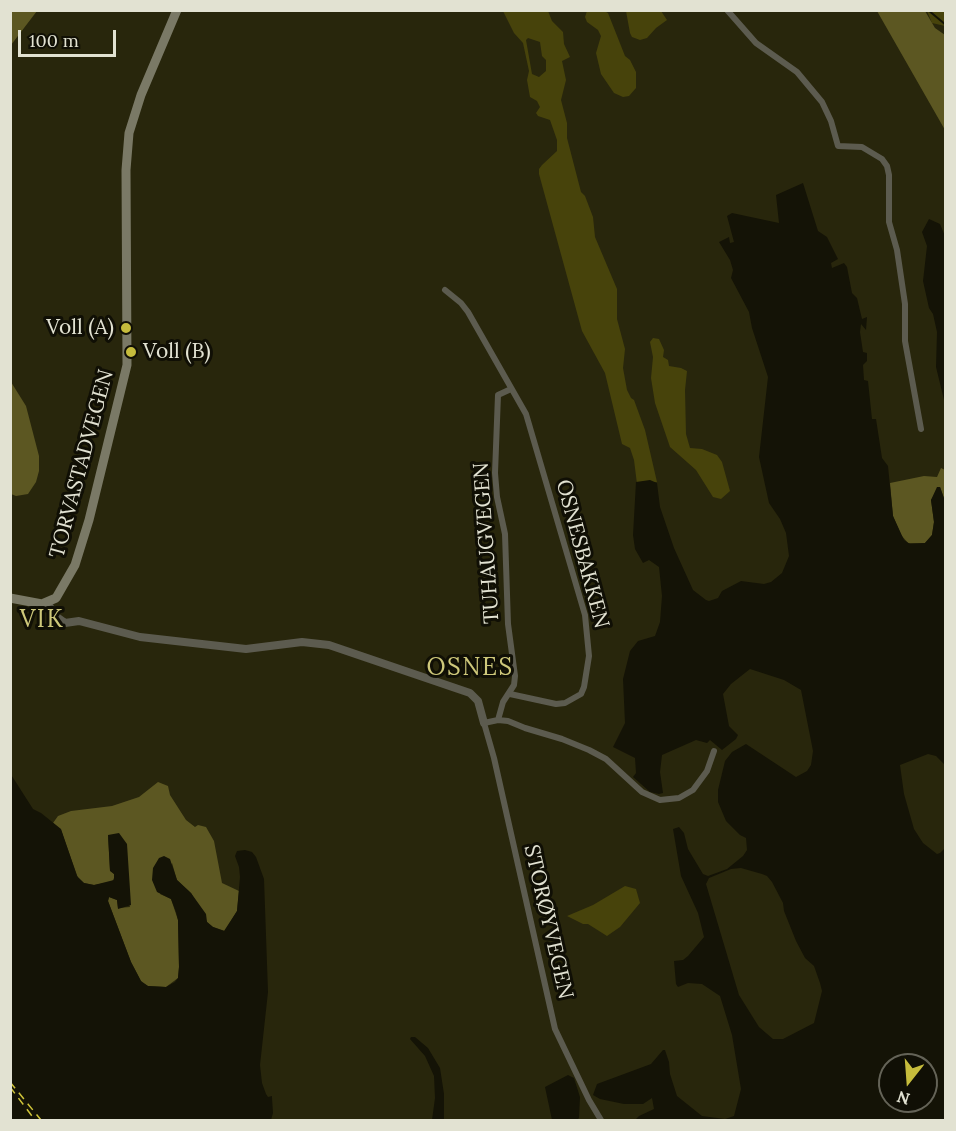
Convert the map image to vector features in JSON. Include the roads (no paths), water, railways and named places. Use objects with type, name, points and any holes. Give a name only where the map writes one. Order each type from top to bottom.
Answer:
[{"type":"main road","name":"TORVASTADVEGEN","points":[[48,603],[62,590],[78,559],[124,383],[128,355],[126,170],[128,141],[141,95],[177,10]]},
{"type":"main road","points":[[10,598],[35,604],[48,603]]},
{"type":"street","points":[[727,10],[756,43],[797,72],[822,102],[831,121],[838,146],[862,147],[882,159],[887,166],[889,222],[897,250],[905,304],[904,341],[921,429]]},
{"type":"street","name":"OSNESBAKKEN","points":[[445,290],[468,312],[526,414],[585,615],[589,656],[584,687],[580,694],[573,700],[556,704],[510,694]]},
{"type":"street","name":"TUHAUGVEGEN","points":[[498,720],[503,702],[510,694],[515,676],[508,624],[504,534],[496,490],[498,395],[511,389]]},
{"type":"street","points":[[48,603],[54,615],[65,622],[79,621],[140,637],[246,648],[302,642],[329,645],[465,691],[478,701],[484,723],[498,720],[508,721],[525,729],[562,739],[589,750],[606,759],[642,792],[660,800],[679,798],[693,790],[707,771],[714,751]]},
{"type":"street","name":"STORØYVEGEN","points":[[484,723],[494,758],[555,1029],[601,1120]]},
{"type":"waterway","points":[[928,10],[946,25]]},
{"type":"place","name":"Voll (A)","points":[[126,328]]},
{"type":"place","name":"Voll (B)","points":[[131,352]]},
{"type":"district","name":"VIK","points":[[42,620]]},
{"type":"district","name":"OSNES","points":[[470,668]]}]
